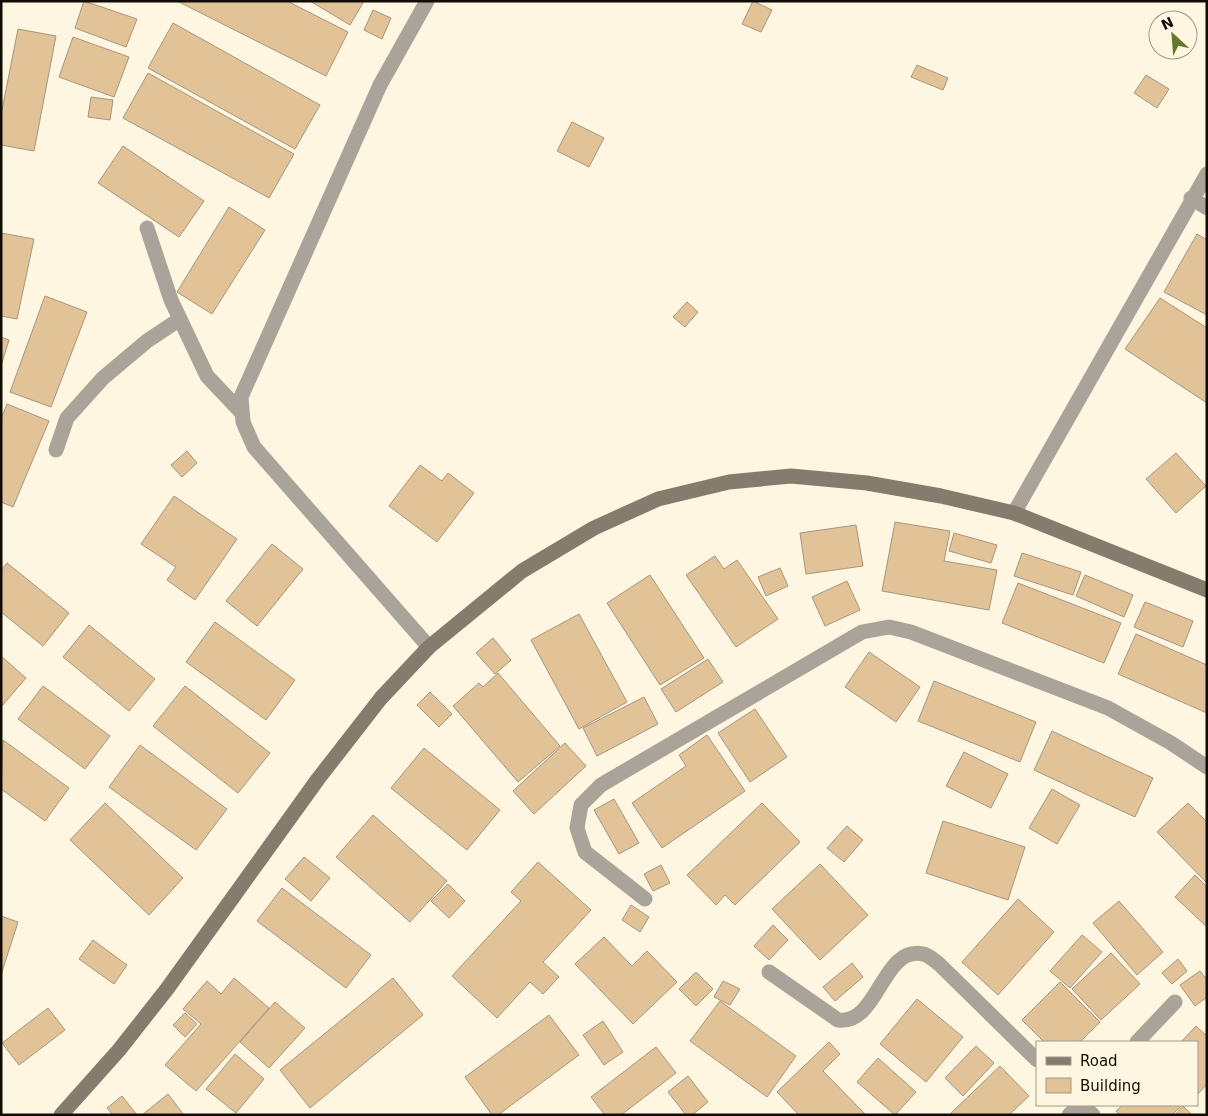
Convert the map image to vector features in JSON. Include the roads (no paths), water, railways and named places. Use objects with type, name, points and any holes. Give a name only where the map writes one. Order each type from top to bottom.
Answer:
[{"type":"street","points":[[427,1],[376,94],[241,397],[243,422],[254,447],[429,647]]},
{"type":"street","points":[[1014,513],[1191,198],[1207,174]]},
{"type":"street","points":[[1191,198],[1207,208]]},
{"type":"street","points":[[147,228],[180,319],[207,376],[242,413]]},
{"type":"street","points":[[56,450],[67,418],[103,378],[147,340],[180,319]]},
{"type":"street","points":[[60,1115],[119,1050],[167,989],[318,779],[381,698],[429,647],[522,571],[594,528],[658,499],[729,482],[791,476],[867,483],[941,496],[1014,513],[1207,590]]},
{"type":"street","points":[[645,899],[584,852],[577,828],[581,805],[601,785],[862,632],[889,627],[910,632],[1108,708],[1171,743],[1207,767]]},
{"type":"street","points":[[768,972],[838,1020],[847,1021],[858,1017],[897,962],[910,954],[925,954],[939,964],[1036,1059]]},
{"type":"street","points":[[1138,1041],[1175,1002]]},
{"type":"street","points":[[1069,1115],[1080,1106]]},
{"type":"street","points":[[1082,1106],[1093,1115]]}]
